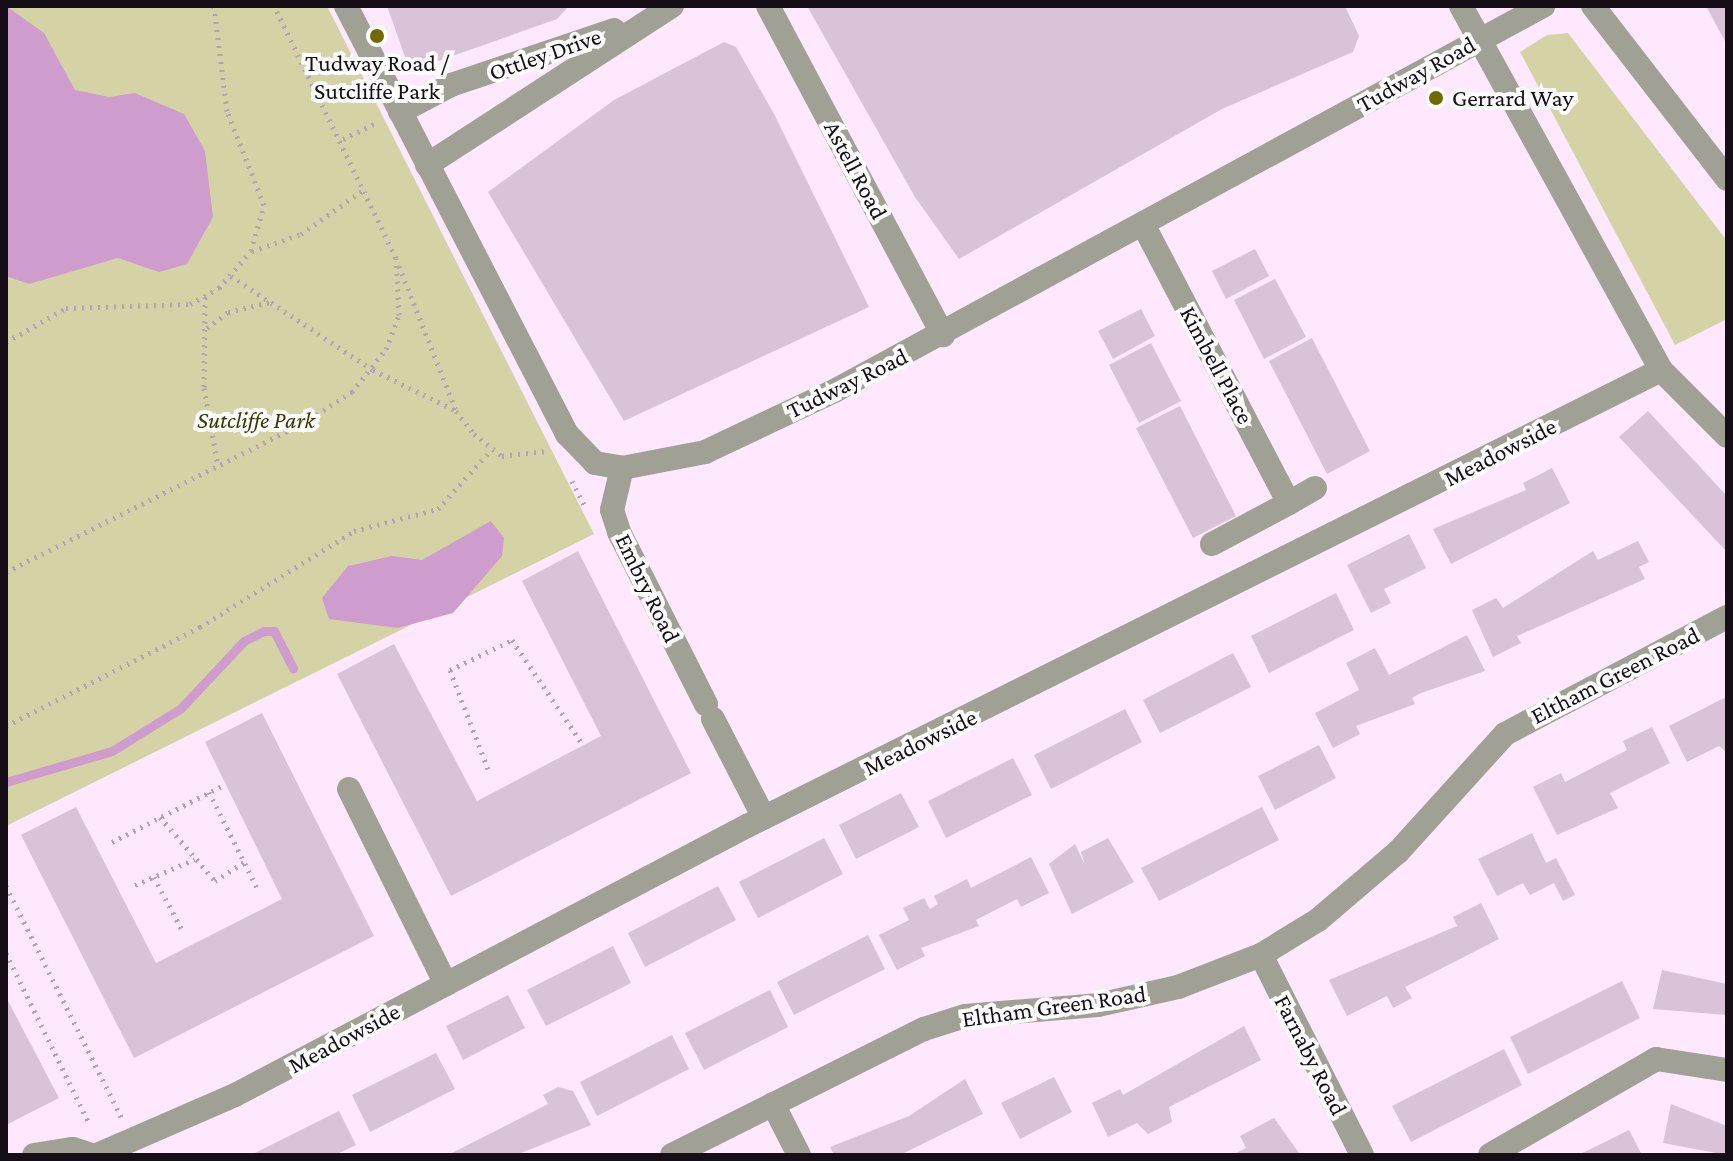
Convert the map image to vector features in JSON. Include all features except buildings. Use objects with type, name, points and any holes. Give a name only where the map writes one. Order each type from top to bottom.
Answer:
[{"type":"street","points":[[346,6],[567,434],[595,463],[622,468]]},
{"type":"street","name":"Ottley Drive","points":[[427,165],[672,6]]},
{"type":"street","name":"Astell Road","points":[[768,6],[943,335]]},
{"type":"street","points":[[1461,6],[1661,370],[1727,436]]},
{"type":"street","name":"Tudway Road","points":[[622,468],[705,452],[943,335],[1145,228],[1543,6]]},
{"type":"street","points":[[1593,6],[1722,164]]},
{"type":"street","name":"Ottley Drive","points":[[400,112],[451,85],[648,19]]},
{"type":"street","name":"Kimbell Place","points":[[1145,228],[1289,503]]},
{"type":"street","name":"Meadowside","points":[[97,1154],[130,1136],[235,1095],[764,818],[1661,370]]},
{"type":"street","name":"Embry Road","points":[[622,468],[612,510],[619,532],[764,818]]},
{"type":"street","points":[[1212,544],[1315,488]]},
{"type":"street","name":"Eltham Green Road","points":[[672,1155],[773,1104],[965,1016],[1098,1005],[1178,987],[1261,955],[1318,920],[1398,852],[1505,734],[1727,617]]},
{"type":"street","points":[[349,789],[446,984]]},
{"type":"street","name":"Farnaby Road","points":[[1261,955],[1362,1155]]},
{"type":"street","points":[[1490,1155],[1656,1059],[1727,1070]]},
{"type":"street","points":[[773,1104],[799,1155]]},
{"type":"street","points":[[34,1155],[73,1149],[97,1154]]},
{"type":"path","points":[[6,342],[66,308],[171,308],[205,297],[231,276],[251,251],[264,205],[227,111],[214,6]]},
{"type":"path","points":[[274,6],[343,139],[396,258],[456,411],[491,450],[536,455]]},
{"type":"path","points":[[343,139],[400,112]]},
{"type":"path","points":[[251,251],[301,234],[365,189]]},
{"type":"path","points":[[6,572],[303,423],[373,370],[399,315],[396,258]]},
{"type":"path","points":[[231,276],[274,301],[373,370],[456,411]]},
{"type":"path","points":[[205,297],[204,388],[218,466]]},
{"type":"path","points":[[206,328],[228,312],[274,301]]},
{"type":"path","points":[[6,726],[200,627],[354,531],[438,509],[491,450]]},
{"type":"path","points":[[488,769],[450,670],[512,640],[583,745]]},
{"type":"path","points":[[112,842],[224,785]]},
{"type":"path","points":[[209,792],[257,888]]},
{"type":"path","points":[[160,817],[215,881],[244,862]]},
{"type":"path","points":[[135,885],[195,859]]},
{"type":"path","points":[[154,877],[181,928]]},
{"type":"path","points":[[6,886],[130,1136]]},
{"type":"path","points":[[6,953],[97,1154]]},
{"type":"green space","name":"Sutcliffe Park","points":[[6,6],[327,6],[594,534],[6,826]]},
{"type":"green space","points":[[1568,33],[1727,241],[1727,319],[1675,345],[1520,52],[1547,35]]},
{"type":"shaded area","points":[[6,6],[44,33],[75,90],[109,97],[135,93],[184,114],[205,151],[213,217],[187,264],[159,272],[118,258],[29,284],[6,276]]},
{"type":"shaded area","points":[[491,521],[504,538],[502,556],[453,613],[397,628],[329,619],[322,598],[348,566],[392,556],[422,560]]},
{"type":"waterway","points":[[6,782],[112,751],[181,708],[244,641],[264,631],[274,631],[293,668]]},
{"type":"place","name":"Tudway Road / Sutcliffe Park","points":[[377,36]]},
{"type":"place","name":"Gerrard Way","points":[[1436,98]]}]
